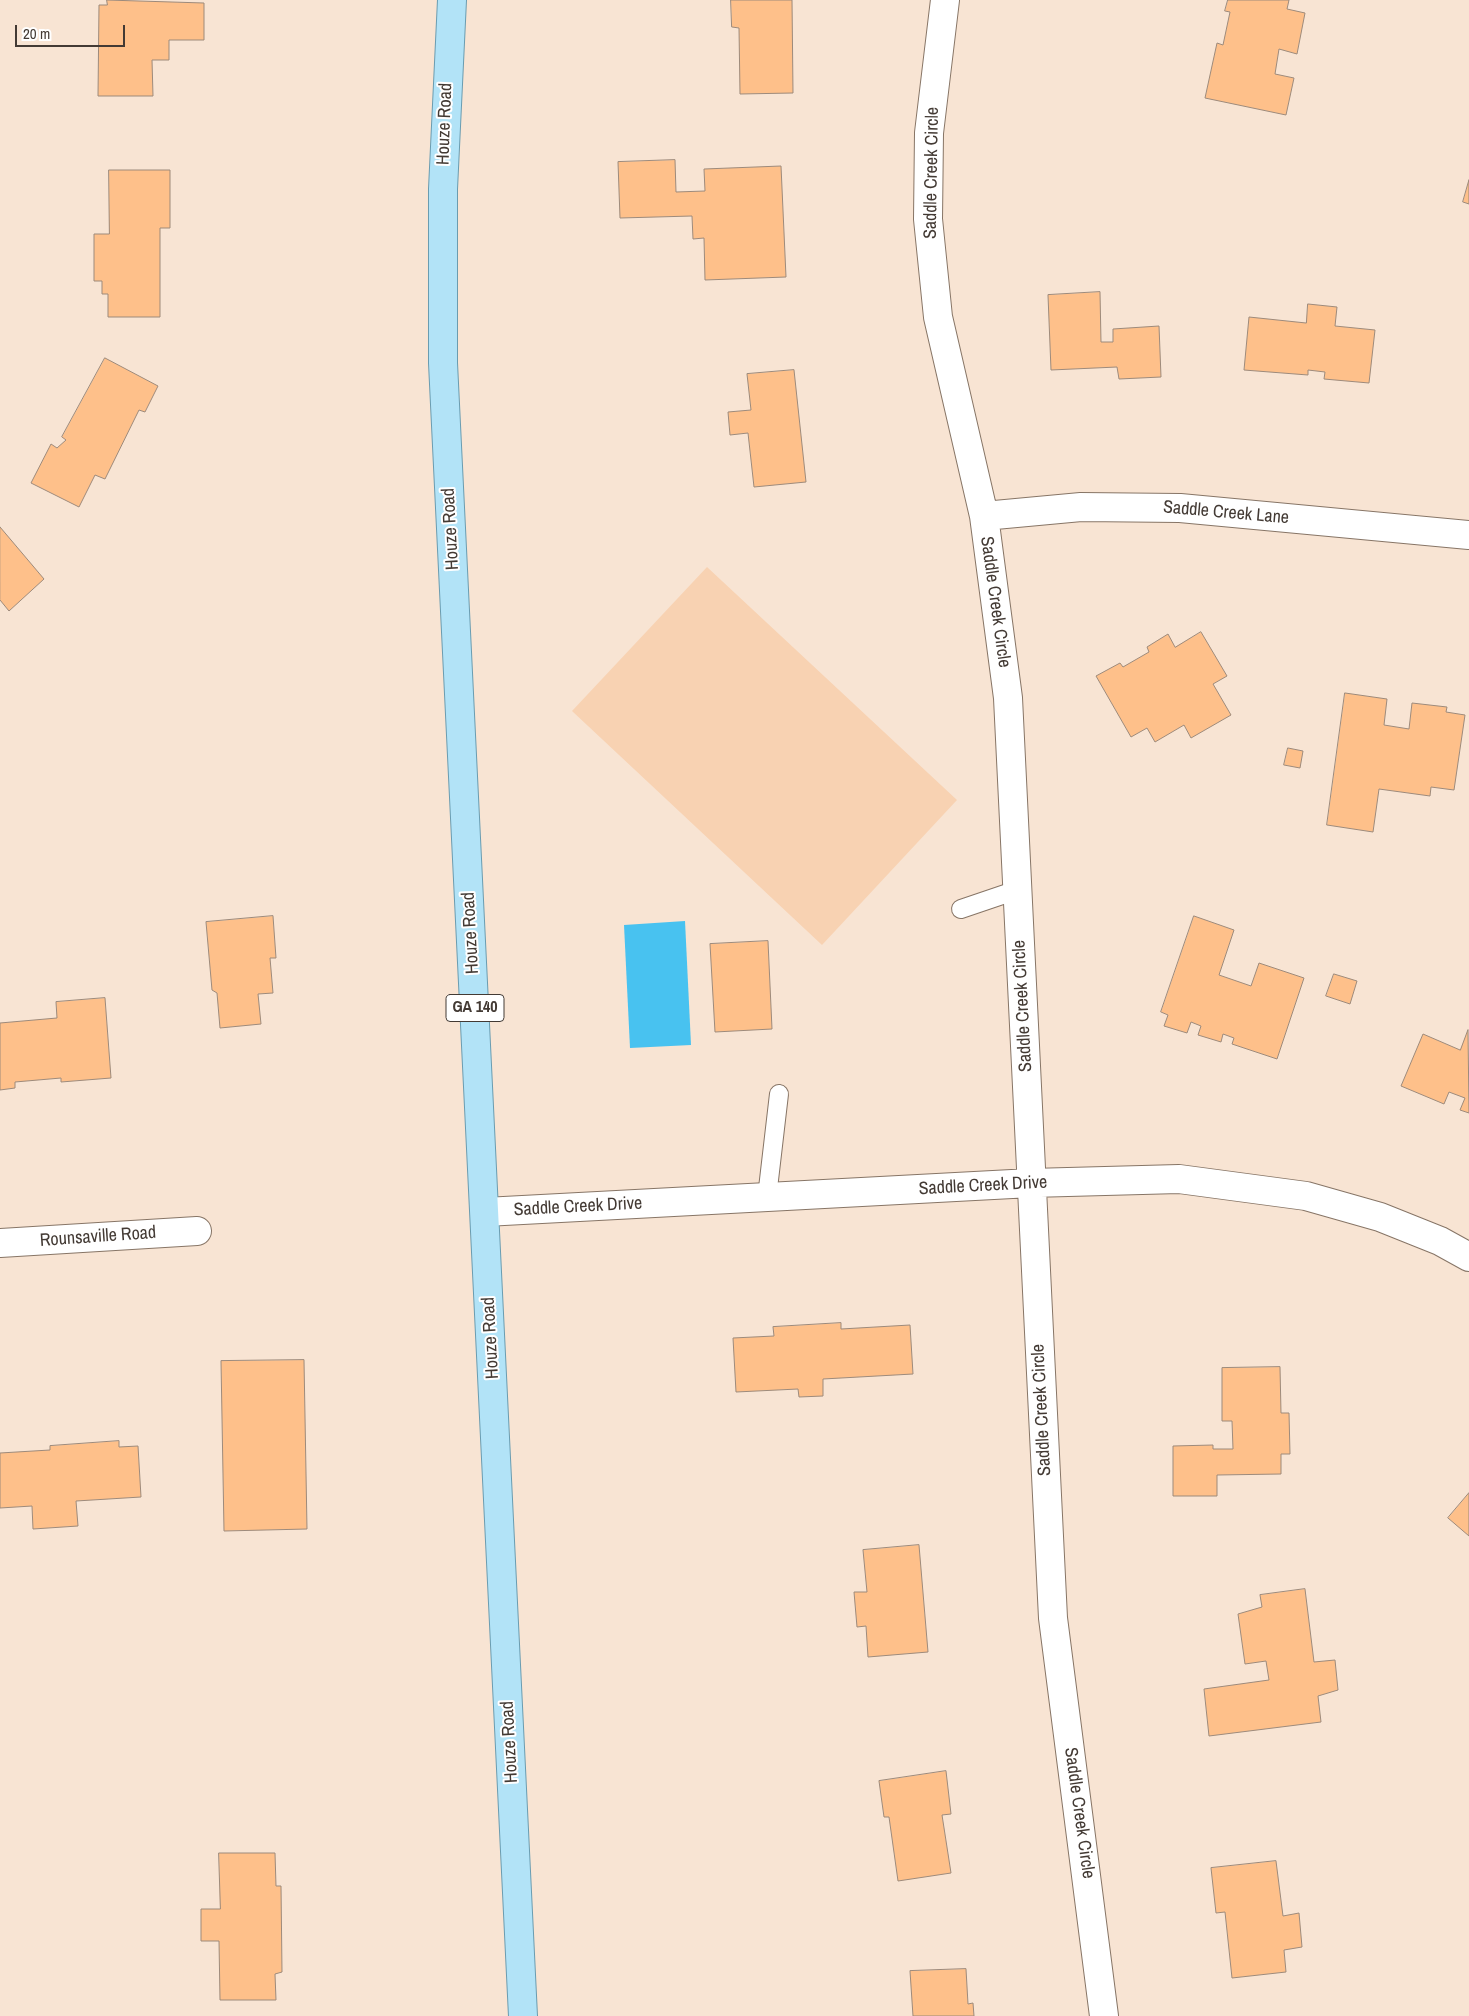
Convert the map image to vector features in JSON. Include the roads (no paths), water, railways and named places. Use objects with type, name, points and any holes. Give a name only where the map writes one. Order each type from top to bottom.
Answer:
[{"type":"main road","name":"Houze Road","points":[[452,0],[442,189],[443,363],[523,2016]]},
{"type":"street","name":"Saddle Creek Circle","points":[[945,0],[929,132],[928,219],[938,317],[984,516],[1008,698],[1053,1618],[1104,2016]]},
{"type":"street","name":"Saddle Creek Lane","points":[[984,516],[1081,507],[1180,508],[1469,535]]},
{"type":"street","name":"Saddle Creek Drive","points":[[485,1212],[1031,1182],[1179,1179],[1306,1196],[1380,1217],[1440,1241],[1469,1257]]},
{"type":"street","name":"Rounsaville Road","points":[[0,1244],[197,1231]]},
{"type":"lane","points":[[961,910],[1017,890]]},
{"type":"lane","points":[[767,1197],[778,1094]]},
{"type":"water","points":[[685,921],[691,1045],[630,1048],[624,925]]}]
